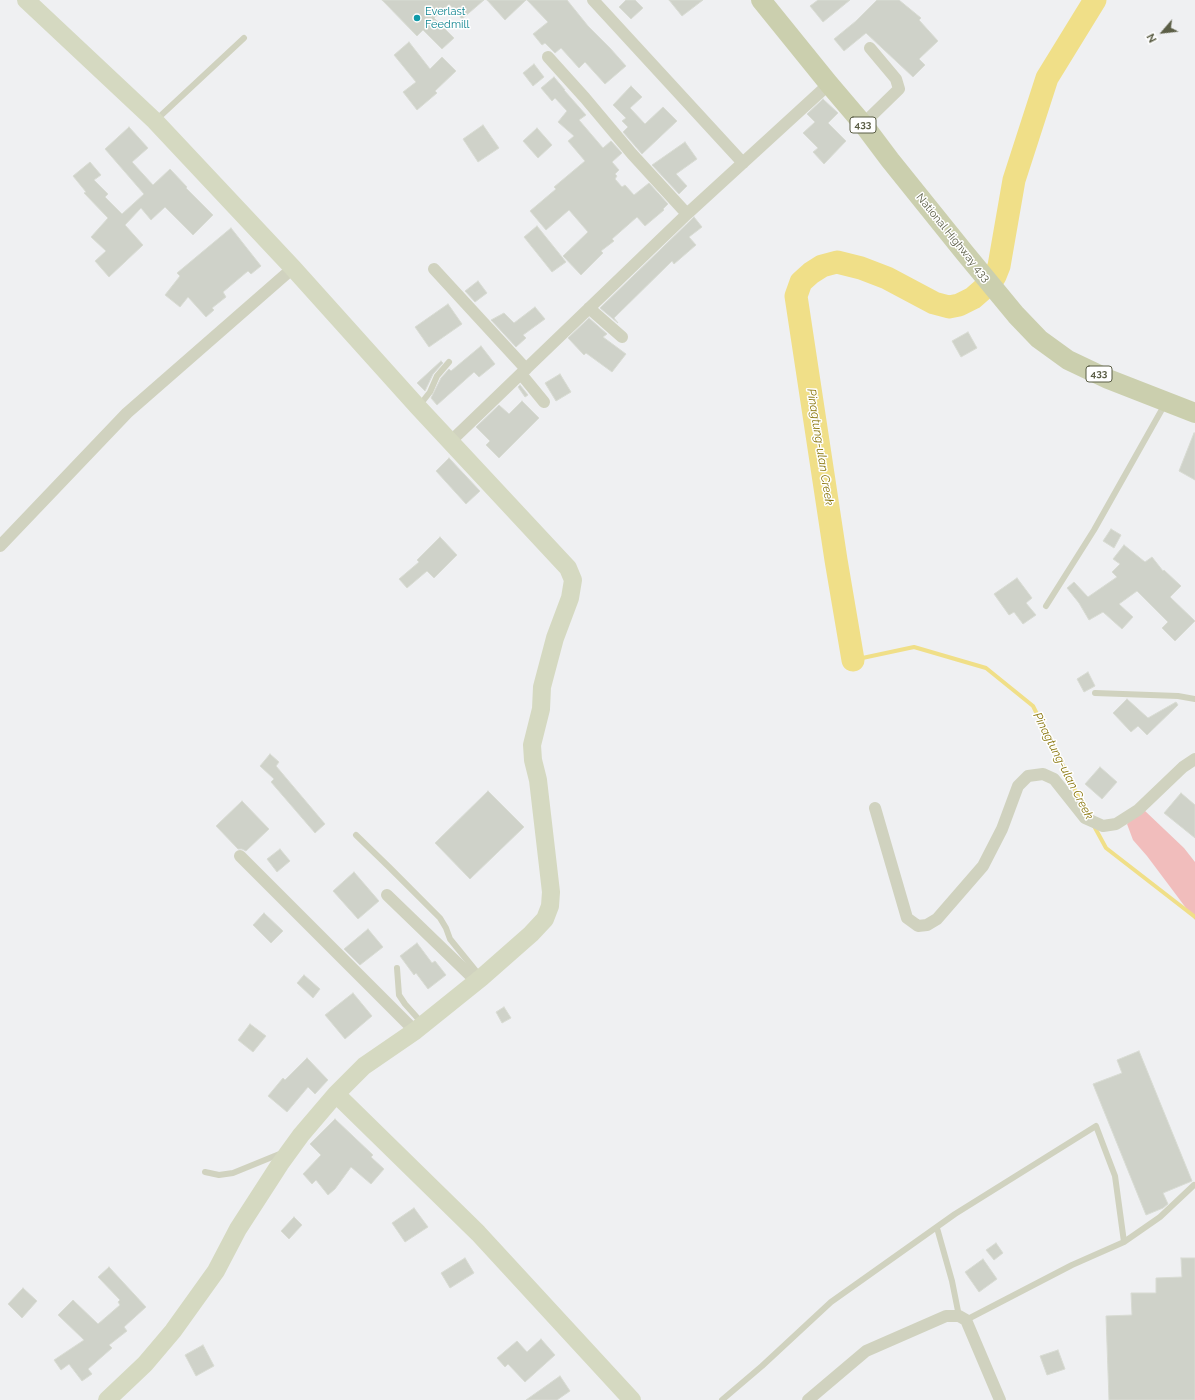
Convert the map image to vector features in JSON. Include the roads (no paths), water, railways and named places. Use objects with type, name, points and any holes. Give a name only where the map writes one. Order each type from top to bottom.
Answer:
[{"type":"main road","name":"National Highway 433","points":[[761,0],[863,124],[964,252],[1016,315],[1039,339],[1068,360],[1108,379],[1195,413]]},
{"type":"street","points":[[26,0],[155,121],[294,268],[418,407],[568,568],[573,580],[570,598],[555,638],[542,687],[541,708],[532,745],[533,760],[538,780],[551,892],[550,906],[545,919],[531,934],[478,980],[419,1028],[364,1066],[336,1094],[301,1134],[238,1229],[216,1271],[173,1331],[145,1364],[107,1400]]},
{"type":"street","points":[[593,0],[743,163]]},
{"type":"street","points":[[863,124],[899,89],[896,79],[870,48]]},
{"type":"street","points":[[548,57],[632,154],[687,214]]},
{"type":"street","points":[[450,441],[687,214],[829,84]]},
{"type":"street","points":[[0,546],[127,413],[294,268]]},
{"type":"street","points":[[434,269],[523,371],[544,402]]},
{"type":"street","points":[[589,308],[622,337]]},
{"type":"street","points":[[875,808],[907,918],[918,926],[927,925],[937,919],[983,866],[1002,829],[1018,786],[1028,776],[1043,774],[1054,779],[1085,818],[1103,826],[1116,824],[1138,810],[1183,767],[1195,759]]},
{"type":"street","points":[[240,856],[419,1028]]},
{"type":"street","points":[[387,895],[478,980]]},
{"type":"street","points":[[336,1094],[478,1233],[632,1400]]},
{"type":"street","points":[[808,1400],[866,1351],[946,1316],[962,1318],[1000,1400]]},
{"type":"lane","points":[[155,121],[244,38]]},
{"type":"lane","points":[[418,407],[430,392],[437,376],[449,362]]},
{"type":"lane","points":[[1046,606],[1094,530],[1166,401]]},
{"type":"lane","points":[[1095,693],[1195,698]]},
{"type":"lane","points":[[356,835],[440,918],[450,939],[478,980]]},
{"type":"lane","points":[[397,968],[399,995],[419,1028]]},
{"type":"lane","points":[[722,1400],[762,1366],[831,1302],[956,1214],[1096,1126],[1115,1176],[1124,1242]]},
{"type":"lane","points":[[205,1172],[219,1175],[232,1173],[291,1149]]},
{"type":"lane","points":[[937,1228],[962,1318],[1072,1265],[1124,1242],[1160,1217],[1194,1185]]},
{"type":"waterway","name":"Pinagtung-ulan Creek","points":[[853,660],[836,560],[796,296],[801,282],[822,266],[837,262],[861,268],[887,278],[934,303],[949,307],[959,305],[973,298],[989,284],[995,276],[999,266],[1014,180],[1047,78],[1095,0]]},
{"type":"waterway","name":"Pinagtung-ulan Creek","points":[[853,660],[914,647],[986,668],[1033,706],[1085,810]]},
{"type":"waterway","name":"Pinagtung-ulan Creek","points":[[1094,826],[1106,848],[1195,917]]},
{"type":"place","name":"Everlast Feedmill","points":[[417,18]]}]
